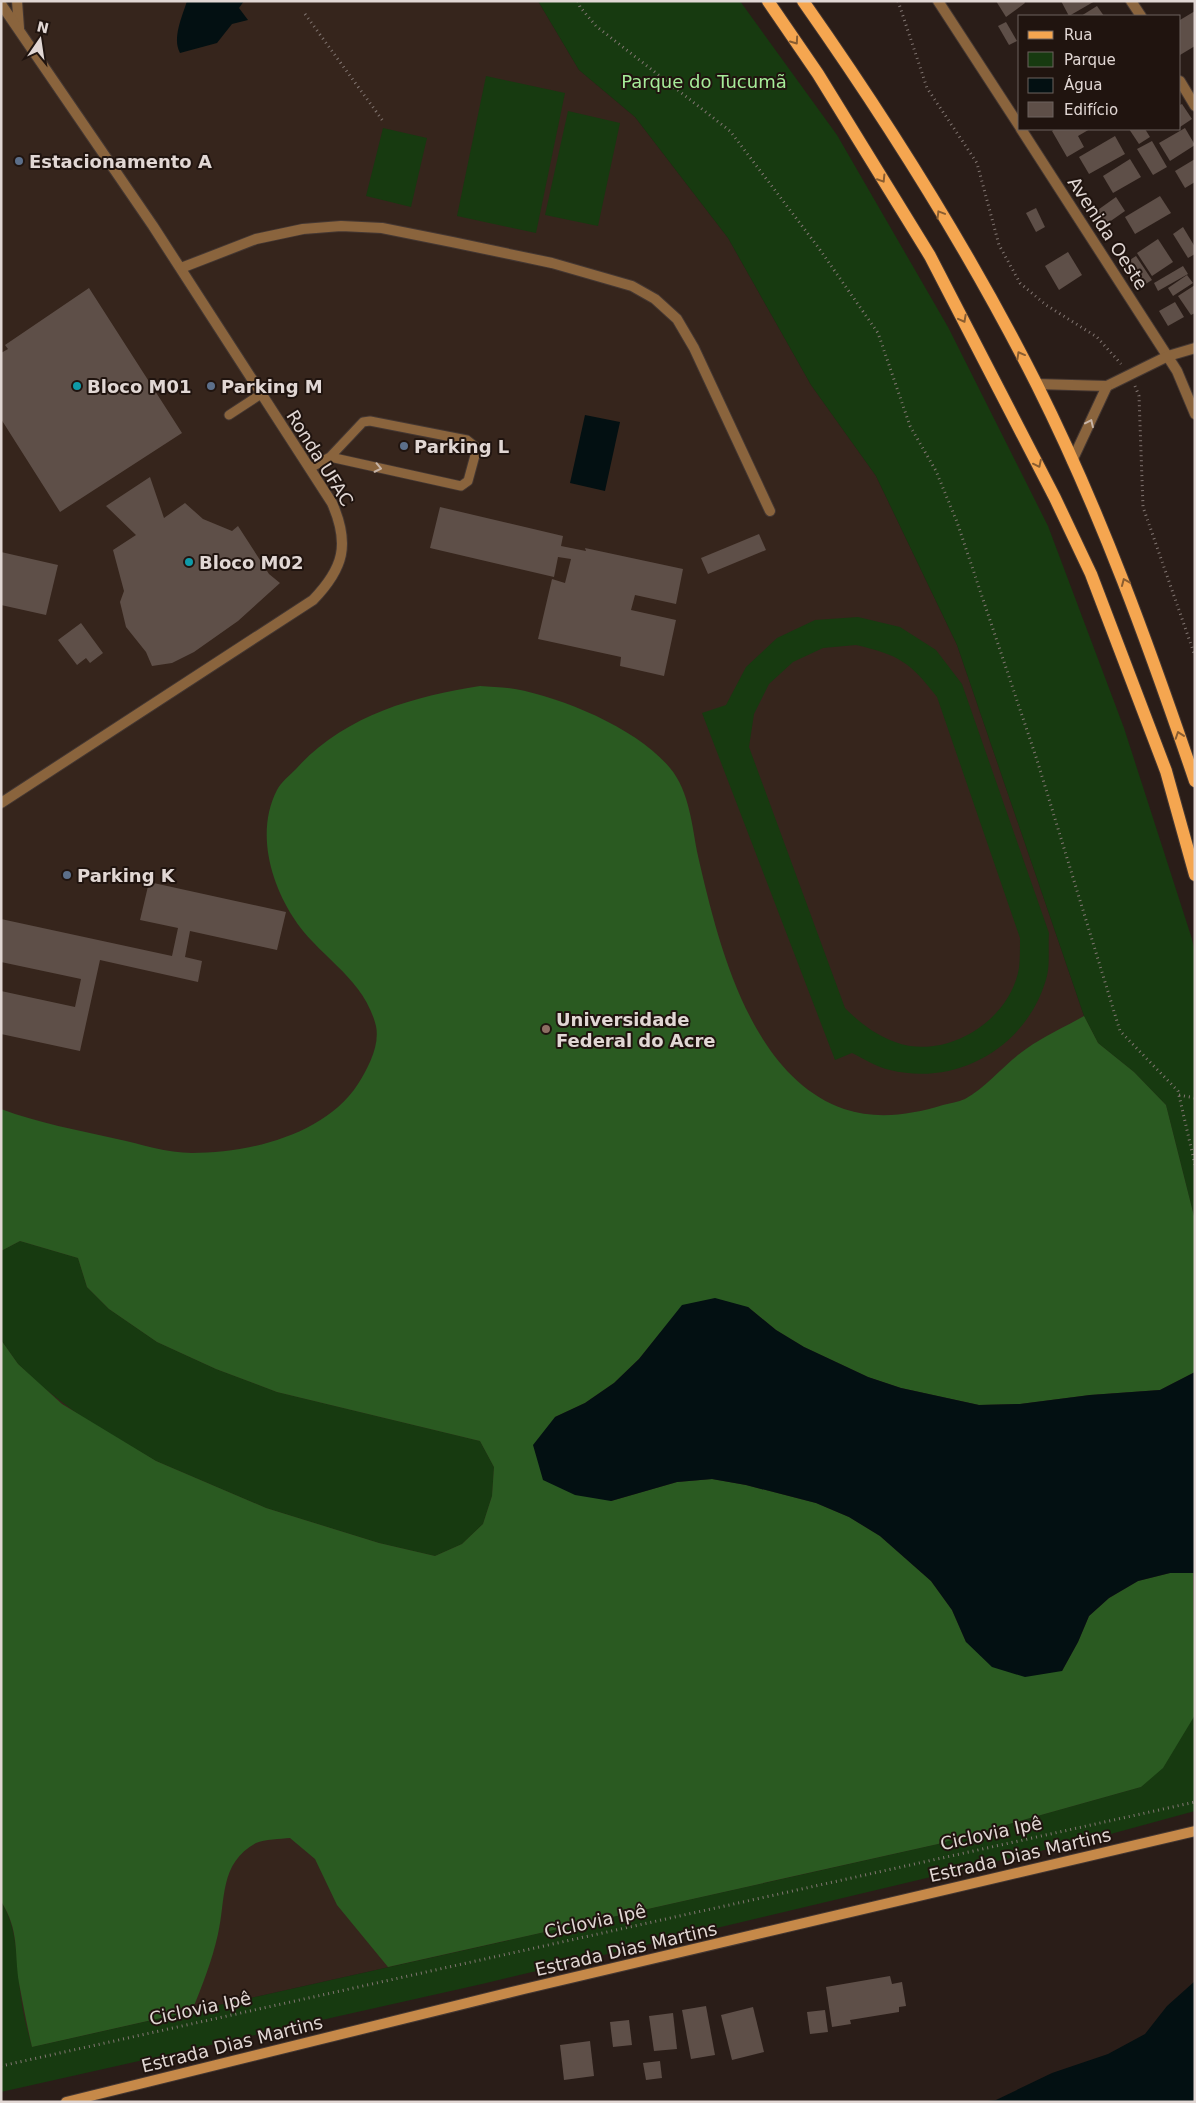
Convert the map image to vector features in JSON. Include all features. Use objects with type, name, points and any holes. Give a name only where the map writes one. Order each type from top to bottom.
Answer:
[{"type":"main road","points":[[768,1],[818,74],[930,256],[1055,498],[1091,574],[1166,771],[1195,875]]},
{"type":"main road","points":[[803,1],[866,93],[943,219],[1036,384],[1072,460],[1127,587],[1195,781]]},
{"type":"street","name":"Ronda UFAC","points":[[17,1],[19,28]]},
{"type":"street","name":"Avenida Oeste","points":[[938,1],[1018,125]]},
{"type":"street","points":[[1131,1],[1139,15]]},
{"type":"street","name":"Ronda UFAC","points":[[1,4],[181,268],[310,468],[332,503],[341,524],[344,546],[329,584],[313,600],[1,803]]},
{"type":"street","points":[[1181,83],[1195,106]]},
{"type":"street","name":"Avenida Oeste","points":[[1021,130],[1168,356],[1188,392],[1195,414]]},
{"type":"street","points":[[181,268],[256,239],[302,229],[341,226],[382,228],[461,244],[552,263],[632,286],[655,299],[677,319],[694,348],[770,511]]},
{"type":"street","points":[[1036,384],[1107,386],[1131,376],[1168,356],[1195,348]]},
{"type":"street","points":[[1072,460],[1107,386]]},
{"type":"street","name":"Estrada Dias Martins","points":[[66,2102],[524,1990],[1195,1831]]},
{"type":"lane","points":[[229,415],[261,394]]},
{"type":"lane","points":[[310,468],[330,457],[362,422],[370,421],[468,440],[477,448],[468,481],[461,486],[330,457]]},
{"type":"path","points":[[578,1],[596,26],[730,131],[818,247],[878,333],[910,426],[936,470],[957,522],[1037,760],[1120,1031],[1178,1091],[1195,1165]]},
{"type":"path","points":[[898,1],[927,88],[977,164],[998,245],[1020,283],[1046,305],[1097,338],[1131,376],[1139,396],[1143,507],[1195,656]]},
{"type":"path","points":[[306,14],[383,121]]},
{"type":"path","points":[[1179,1095],[1195,1098]]},
{"type":"path","name":"Ciclovia Ipê","points":[[1,2066],[1195,1802]]},
{"type":"shaded area","name":"Universidade Federal do Acre","points":[[1,1],[538,1],[579,70],[635,117],[728,238],[811,385],[876,476],[957,645],[1084,1016],[1195,1220],[1195,1715],[938,1844],[1,2054]]},
{"type":"green space","name":"Parque do Tucumã","points":[[538,1],[740,1],[837,135],[948,327],[1048,526],[1124,728],[1192,939],[1195,953],[1195,1220],[1166,1105],[1134,1072],[1098,1043],[1084,1016],[957,645],[876,476],[811,385],[728,238],[635,117],[579,70]]},
{"type":"green space","points":[[486,76],[565,93],[536,233],[457,216]]},
{"type":"green space","points":[[568,111],[620,123],[598,226],[545,215]]},
{"type":"green space","points":[[383,128],[427,138],[411,207],[366,196]]},
{"type":"green space","points":[[858,617],[900,627],[936,650],[962,684],[1049,933],[1047,976],[1038,1001],[1025,1022],[1008,1041],[988,1055],[965,1066],[941,1072],[916,1074],[885,1069],[852,1053],[835,1060],[702,713],[726,705],[746,667],[777,638],[815,620]],"holes":[[[856,645],[883,652],[903,662],[919,676],[937,697],[1020,938],[1019,968],[1013,987],[1003,1005],[989,1020],[973,1032],[954,1041],[935,1046],[915,1046],[887,1039],[868,1028],[845,1008],[749,747],[754,714],[769,684],[793,662],[823,648]]]},
{"type":"green space","points":[[480,686],[502,687],[534,693],[599,717],[639,740],[670,768],[677,777],[686,799],[716,928],[728,966],[743,1003],[762,1037],[784,1068],[812,1092],[844,1109],[881,1115],[906,1114],[960,1101],[981,1088],[1033,1044],[1084,1016],[1098,1043],[1134,1072],[1166,1105],[1195,1220],[1195,1372],[1160,1390],[1090,1395],[1020,1404],[979,1405],[901,1388],[868,1377],[804,1347],[776,1330],[748,1307],[660,1333],[639,1359],[614,1383],[585,1403],[555,1417],[611,1501],[677,1482],[712,1479],[746,1485],[816,1503],[849,1517],[880,1536],[931,1581],[952,1610],[966,1642],[1062,1671],[1078,1642],[1089,1616],[1109,1598],[1138,1581],[1170,1573],[1193,1573],[1195,1715],[1163,1768],[1141,1787],[938,1844],[388,1967],[337,1905],[315,1859],[290,1838],[256,1843],[244,1851],[230,1872],[226,1883],[216,1944],[192,2011],[32,2047],[19,1983],[14,1932],[1,1901],[1,1340],[18,1364],[62,1404],[156,1461],[266,1508],[379,1543],[435,1556],[462,1544],[483,1524],[492,1496],[494,1467],[480,1441],[277,1392],[216,1369],[157,1342],[109,1309],[87,1287],[78,1258],[20,1241],[1,1251],[1,1109],[58,1126],[164,1150],[192,1153],[237,1149],[261,1145],[284,1138],[326,1116],[344,1102],[358,1084],[369,1064],[375,1049],[376,1026],[370,1009],[361,994],[303,931],[285,903],[272,872],[268,855],[267,822],[271,806],[281,784],[314,751],[357,723],[404,703],[455,690]]},
{"type":"green space","points":[[20,1241],[78,1258],[87,1287],[109,1309],[157,1342],[216,1369],[277,1392],[480,1441],[494,1467],[492,1496],[483,1524],[462,1544],[435,1556],[379,1543],[266,1508],[156,1461],[84,1419],[40,1385],[18,1364],[1,1340],[1,1251]]},
{"type":"green space","points":[[1195,1715],[1195,1811],[1107,1835],[482,1984],[1,2092],[1,1901],[12,1929],[22,2005],[32,2047],[938,1844],[1141,1787]]},
{"type":"water","points":[[187,1],[244,1],[239,8],[248,20],[232,24],[217,43],[180,53],[177,34]]},
{"type":"water","points":[[585,415],[620,422],[605,491],[570,483]]},
{"type":"water","points":[[715,1298],[748,1307],[776,1330],[804,1347],[868,1377],[901,1388],[979,1405],[1020,1404],[1090,1395],[1160,1390],[1195,1372],[1195,1573],[1170,1573],[1138,1581],[1109,1598],[1089,1616],[1078,1642],[1062,1671],[1025,1677],[992,1667],[966,1642],[952,1610],[931,1581],[880,1536],[849,1517],[816,1503],[746,1485],[712,1479],[677,1482],[611,1501],[575,1495],[543,1480],[533,1445],[555,1417],[585,1403],[614,1383],[639,1359],[682,1305]]},
{"type":"water","points":[[1195,1981],[1195,2102],[980,2102],[996,2100],[1052,2073],[1108,2054],[1145,2034],[1167,2006]]},
{"type":"building","points":[[996,1],[1024,1],[1025,3],[1006,17]]},
{"type":"building","points":[[1061,1],[1095,1],[1071,15],[1068,15]]},
{"type":"building","points":[[1097,6],[1103,15],[1083,15]]},
{"type":"building","points":[[1195,11],[1195,46],[1181,54],[1181,19]]},
{"type":"building","points":[[1006,22],[1017,41],[1009,45],[998,26]]},
{"type":"building","points":[[1181,104],[1192,119],[1181,126]]},
{"type":"building","points":[[1185,128],[1195,145],[1170,161],[1159,143]]},
{"type":"building","points":[[1088,130],[1078,136],[1084,147],[1067,157],[1052,131]]},
{"type":"building","points":[[1130,130],[1146,130],[1150,137],[1139,144]]},
{"type":"building","points":[[1115,136],[1125,154],[1089,174],[1079,157]]},
{"type":"building","points":[[1152,141],[1167,167],[1153,175],[1137,149]]},
{"type":"building","points":[[1130,159],[1141,177],[1113,193],[1103,176]]},
{"type":"building","points":[[1195,159],[1195,182],[1185,188],[1175,171]]},
{"type":"building","points":[[1160,196],[1171,213],[1135,234],[1125,217]]},
{"type":"building","points":[[1116,197],[1125,211],[1105,225],[1095,212]]},
{"type":"building","points":[[1036,208],[1045,227],[1036,232],[1026,213]]},
{"type":"building","points":[[1183,227],[1195,247],[1195,254],[1188,258],[1173,234]]},
{"type":"building","points":[[1158,239],[1173,262],[1152,276],[1137,253]]},
{"type":"building","points":[[1068,252],[1082,275],[1059,290],[1045,266]]},
{"type":"building","points":[[1136,256],[1152,280],[1141,287],[1125,263]]},
{"type":"building","points":[[1183,266],[1188,274],[1158,291],[1154,283]]},
{"type":"building","points":[[1187,275],[1193,283],[1173,296],[1168,288]]},
{"type":"building","points":[[1195,285],[1195,313],[1191,315],[1178,296]]},
{"type":"building","name":"Bloco M01","points":[[89,288],[182,433],[60,512],[1,419],[1,353],[8,349],[5,345]]},
{"type":"building","points":[[1175,302],[1184,317],[1168,326],[1159,311]]},
{"type":"building","name":"Bloco M02","points":[[150,477],[164,518],[185,503],[203,519],[232,531],[238,526],[269,574],[280,583],[238,621],[194,652],[172,663],[152,666],[146,652],[126,627],[120,602],[124,591],[113,550],[136,535],[106,506]]},
{"type":"building","points":[[440,507],[563,536],[561,546],[586,551],[585,548],[683,569],[676,604],[635,595],[631,610],[676,620],[664,676],[620,666],[621,657],[538,639],[552,579],[565,583],[571,559],[558,557],[554,577],[430,548]]},
{"type":"building","points":[[759,534],[766,550],[708,574],[701,558]]},
{"type":"building","points":[[1,552],[58,565],[46,615],[1,605]]},
{"type":"building","points":[[81,623],[103,653],[90,663],[86,658],[77,665],[58,640]]},
{"type":"building","points":[[149,882],[286,912],[277,950],[190,931],[185,957],[202,961],[198,982],[100,960],[80,1051],[1,1034],[1,991],[75,1007],[81,979],[1,962],[1,919],[172,956],[178,928],[140,920]]},
{"type":"building","points":[[890,1976],[892,1984],[902,1982],[906,2006],[899,2007],[899,2012],[850,2020],[851,2024],[832,2027],[826,1987]]},
{"type":"building","points":[[706,2006],[715,2055],[691,2059],[682,2010]]},
{"type":"building","points":[[753,2007],[764,2052],[732,2060],[721,2015]]},
{"type":"building","points":[[825,2010],[828,2032],[810,2034],[807,2012]]},
{"type":"building","points":[[673,2013],[677,2049],[654,2051],[649,2016]]},
{"type":"building","points":[[629,2020],[632,2045],[613,2047],[610,2022]]},
{"type":"building","points":[[590,2041],[594,2076],[564,2080],[560,2045]]},
{"type":"building","points":[[660,2061],[662,2078],[646,2080],[643,2063]]},
{"type":"place","name":"Estacionamento A","points":[[19,161]]},
{"type":"place","name":"Bloco M01","points":[[77,386]]},
{"type":"place","name":"Parking M","points":[[211,386]]},
{"type":"place","name":"Parking L","points":[[404,446]]},
{"type":"place","name":"Bloco M02","points":[[189,562]]},
{"type":"place","name":"Parking K","points":[[67,875]]},
{"type":"place","name":"Universidade Federal do Acre","points":[[546,1029]]}]
